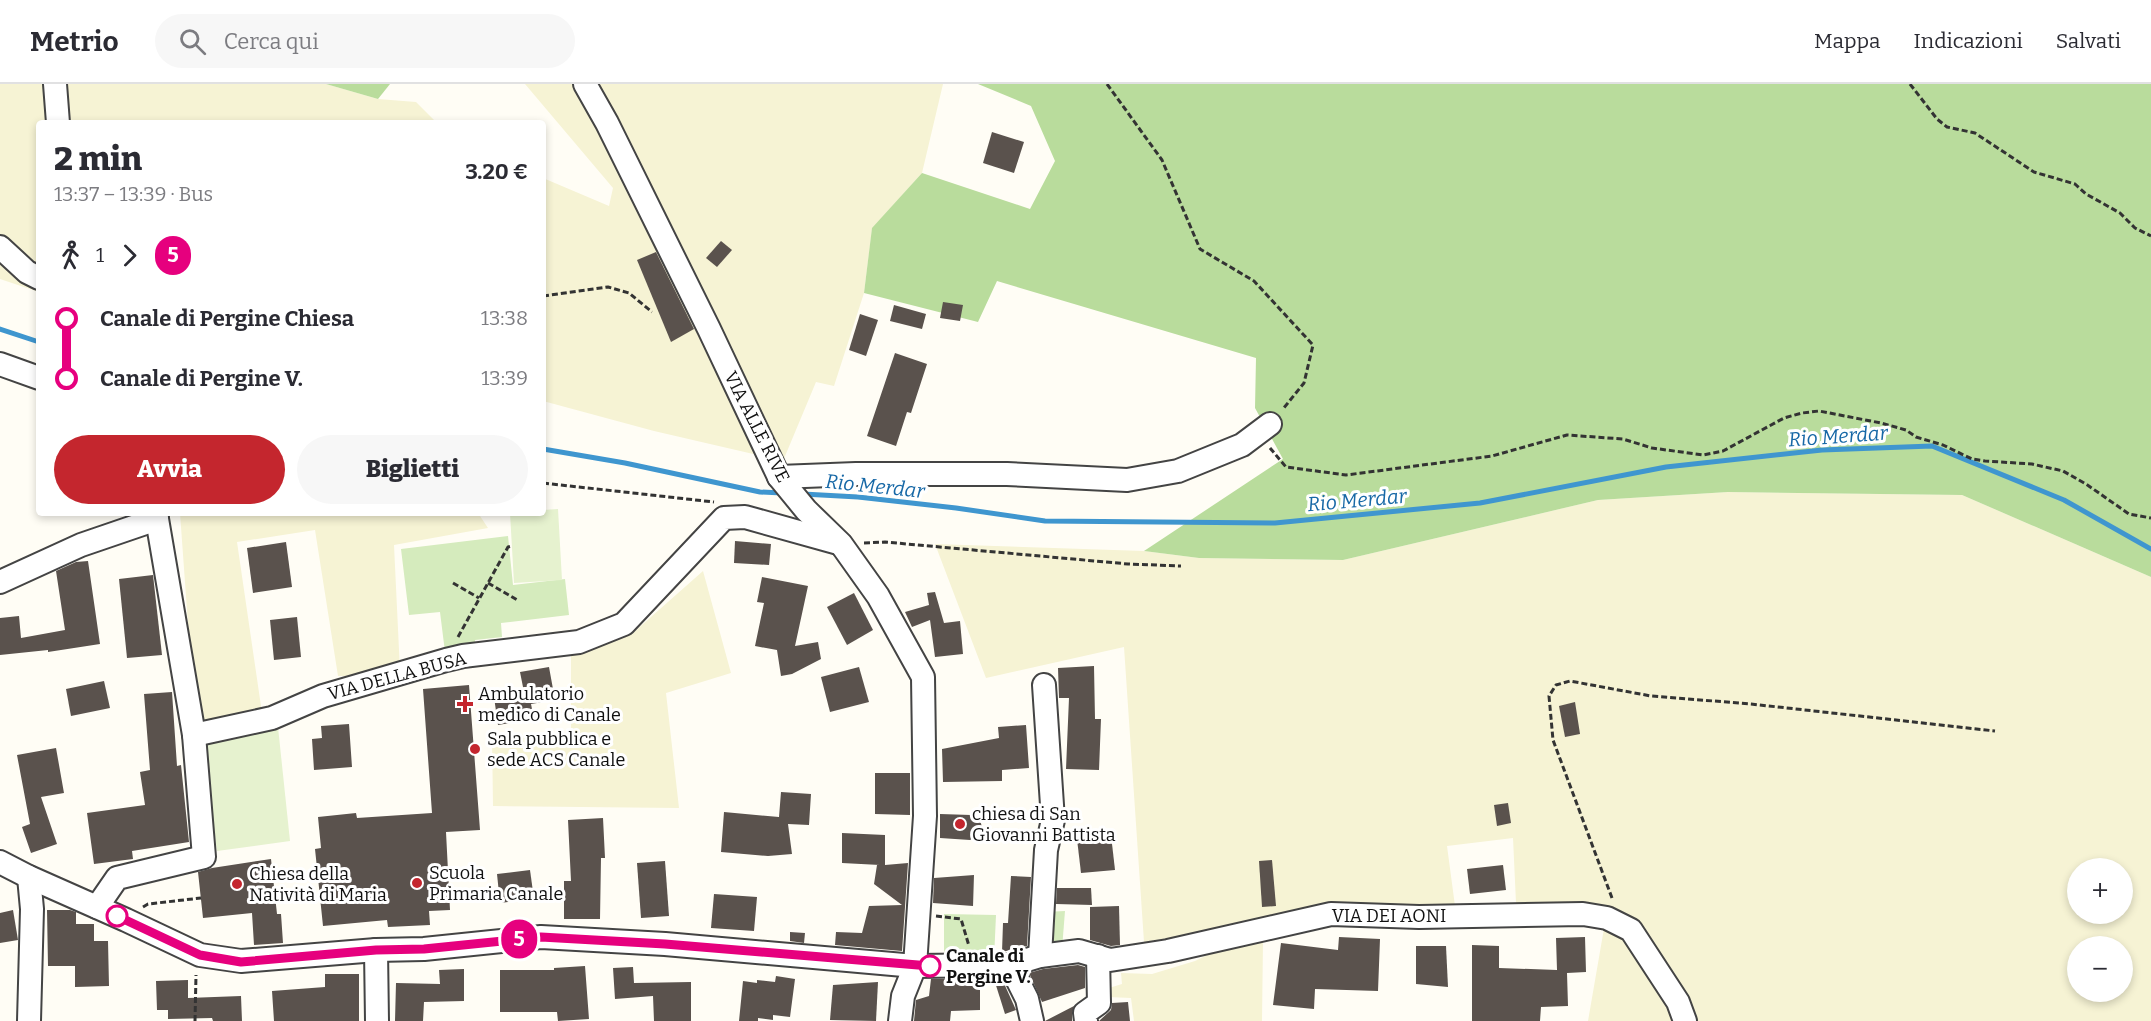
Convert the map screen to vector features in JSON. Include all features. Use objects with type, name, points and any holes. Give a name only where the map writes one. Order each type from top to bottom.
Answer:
[{"type":"street","points":[[55,84],[58,120]]},
{"type":"street","name":"VIA ALLE RIVE","points":[[585,84],[607,123],[790,490],[842,544],[878,596],[923,677],[925,816],[915,966],[903,996],[900,1021]]},
{"type":"street","points":[[0,247],[27,272],[36,276]]},
{"type":"street","points":[[0,364],[36,377]]},
{"type":"street","points":[[790,490],[856,474],[1007,474],[1127,480],[1178,471],[1242,445],[1264,428]]},
{"type":"street","points":[[0,582],[81,545],[157,516],[194,735],[204,857],[117,878],[97,907]]},
{"type":"street","name":"VIA DELLA BUSA","points":[[194,735],[272,718],[323,696],[463,656],[579,642],[624,624],[724,518],[745,517],[842,544]]},
{"type":"street","points":[[1040,956],[1046,850],[1053,820],[1044,685]]},
{"type":"street","name":"VIA DEI AONI","points":[[0,862],[200,955],[241,962],[376,950],[424,949],[541,937],[665,944],[915,966],[1010,965],[1040,956],[1079,951],[1110,960],[1168,951],[1331,914],[1419,917],[1583,914],[1607,918],[1631,930]]},
{"type":"street","points":[[29,877],[32,909],[29,1021]]},
{"type":"street","points":[[1631,930],[1678,1002],[1685,1021]]},
{"type":"street","points":[[376,950],[377,1021]]},
{"type":"street","points":[[1086,1021],[1085,1012],[1099,1003],[1098,956]]},
{"type":"street","points":[[1010,965],[1027,999],[1032,1021]]},
{"type":"path","points":[[1107,84],[1162,160],[1200,249],[1254,281],[1312,345],[1304,383],[1264,428],[1286,467],[1346,475],[1492,456],[1567,435],[1623,439],[1652,448],[1703,455],[1723,451],[1784,418],[1819,411],[1905,430],[1916,437],[1943,445],[1972,459],[2032,464],[2063,471],[2129,514],[2151,518]]},
{"type":"path","points":[[1910,84],[1937,119],[1947,127],[1975,133],[2034,172],[2075,184],[2086,194],[2120,213],[2135,228],[2151,236]]},
{"type":"path","points":[[546,296],[608,287],[629,292],[652,312]]},
{"type":"path","points":[[546,483],[720,503]]},
{"type":"path","points":[[842,544],[885,542],[1128,564],[1181,566]]},
{"type":"path","points":[[463,656],[458,637],[508,547],[512,546]]},
{"type":"path","points":[[453,583],[479,598]]},
{"type":"path","points":[[488,583],[519,601]]},
{"type":"path","points":[[1631,930],[1612,898],[1553,740],[1549,696],[1557,685],[1570,681],[1652,696],[1751,704],[1995,731]]},
{"type":"path","points":[[140,910],[148,904],[201,898]]},
{"type":"path","points":[[944,917],[962,919],[969,943],[967,966]]},
{"type":"path","points":[[195,1021],[195,977],[200,955]]},
{"type":"shaded area","points":[[0,84],[326,84],[378,99],[416,102],[434,120],[36,120],[36,291],[0,279]]},
{"type":"shaded area","points":[[525,84],[943,84],[922,173],[872,229],[864,293],[834,386],[816,382],[783,461],[654,431],[546,402],[546,179],[609,206],[613,188]]},
{"type":"shaded area","points":[[1728,492],[1962,495],[2151,577],[2151,1021],[1588,1021],[1607,911],[1565,905],[1516,903],[1513,838],[1447,846],[1455,906],[1257,925],[1144,942],[1124,647],[986,678],[935,544],[1144,551],[1199,558],[1343,560],[1598,500]]},
{"type":"shaded area","points":[[180,516],[480,516],[488,528],[394,545],[400,671],[378,676],[338,676],[315,530],[237,542],[262,713],[195,721]]},
{"type":"shaded area","points":[[703,571],[731,673],[666,693],[679,808],[493,806],[492,736],[571,732],[571,646],[634,632]]},
{"type":"shaded area","points":[[1263,941],[1262,1021],[1134,1021],[1131,998],[1108,997],[1109,988],[1122,984],[1121,973],[1152,974],[1195,961],[1215,951]]},
{"type":"green space","points":[[326,84],[390,84],[378,99]]},
{"type":"green space","points":[[978,84],[2151,84],[2151,577],[1962,495],[1728,492],[1598,500],[1343,560],[1199,558],[1144,551],[1283,459],[1255,408],[1256,358],[997,281],[978,322],[864,293],[872,228],[922,173],[1030,209],[1055,161],[1031,106]]},
{"type":"green space","points":[[558,509],[562,580],[514,583],[510,516],[546,516],[546,510]]},
{"type":"green space","points":[[508,536],[513,585],[565,579],[569,615],[501,623],[502,637],[475,640],[475,648],[445,652],[440,612],[409,615],[401,549]]},
{"type":"green space","points":[[278,727],[290,841],[217,851],[202,739]]},
{"type":"green space","points":[[1065,911],[1062,949],[1042,950],[1044,912]]},
{"type":"green space","points":[[944,914],[996,915],[994,959],[944,961]]},
{"type":"building","points":[[992,132],[1024,142],[1014,173],[983,163]]},
{"type":"building","points":[[721,241],[732,250],[717,267],[706,258]]},
{"type":"building","points":[[656,252],[694,329],[671,342],[637,260]]},
{"type":"building","points":[[943,302],[963,305],[960,321],[940,318]]},
{"type":"building","points":[[894,305],[926,314],[922,329],[890,321]]},
{"type":"building","points":[[860,314],[878,320],[866,356],[849,350]]},
{"type":"building","points":[[895,353],[927,364],[911,413],[907,412],[896,446],[867,436]]},
{"type":"building","points":[[735,541],[771,544],[769,565],[734,563]]},
{"type":"building","points":[[286,542],[292,587],[253,593],[247,548]]},
{"type":"building","points":[[88,561],[100,644],[48,652],[48,650],[0,655],[0,618],[19,616],[21,638],[65,630],[56,571],[76,562]]},
{"type":"building","points":[[153,575],[162,655],[127,658],[119,579]]},
{"type":"building","points":[[762,577],[808,586],[795,646],[818,642],[821,659],[792,674],[781,676],[777,650],[755,646],[764,603],[757,602]]},
{"type":"building","points":[[935,592],[944,623],[960,621],[963,654],[935,657],[930,620],[912,627],[905,612],[929,605],[927,593]]},
{"type":"building","points":[[854,593],[873,630],[847,645],[827,607]]},
{"type":"building","points":[[297,617],[301,657],[274,660],[270,620]]},
{"type":"building","points":[[1094,666],[1095,719],[1101,719],[1099,770],[1066,769],[1069,698],[1059,698],[1058,668]]},
{"type":"building","points":[[549,667],[555,700],[531,704],[534,719],[498,725],[494,697],[524,692],[520,672]]},
{"type":"building","points":[[859,667],[869,702],[830,712],[821,677]]},
{"type":"building","points":[[104,681],[110,708],[71,716],[66,689]]},
{"type":"building","points":[[469,685],[480,830],[446,832],[450,910],[429,911],[430,925],[388,927],[387,920],[323,926],[315,849],[321,848],[318,817],[356,813],[357,818],[432,813],[423,689]]},
{"type":"building","points":[[172,692],[177,766],[181,765],[189,842],[132,851],[133,859],[94,864],[87,813],[145,805],[140,772],[150,770],[144,694]]},
{"type":"building","points":[[1575,702],[1580,734],[1565,737],[1559,706]]},
{"type":"building","points":[[349,724],[352,767],[314,770],[312,739],[322,738],[321,726]]},
{"type":"building","points":[[1026,725],[1029,768],[1002,770],[1002,781],[943,782],[942,749],[999,738],[998,727]]},
{"type":"building","points":[[56,748],[64,793],[41,797],[57,844],[31,853],[22,827],[30,824],[17,755]]},
{"type":"building","points":[[875,773],[910,773],[910,815],[875,814]]},
{"type":"building","points":[[781,792],[811,794],[809,825],[788,824],[792,854],[768,856],[721,852],[724,812],[779,817]]},
{"type":"building","points":[[1508,803],[1511,823],[1497,826],[1494,805]]},
{"type":"building","name":"chiesa di San Giovanni Battista","points":[[940,814],[971,815],[980,820],[982,827],[979,835],[970,840],[940,838]]},
{"type":"building","points":[[603,818],[605,858],[601,858],[600,919],[564,919],[564,881],[571,881],[568,820]]},
{"type":"building","points":[[842,833],[885,835],[885,865],[908,863],[902,951],[835,945],[836,932],[862,933],[869,906],[902,905],[874,884],[877,865],[880,865],[842,863]]},
{"type":"building","points":[[1111,835],[1115,870],[1081,873],[1077,839]]},
{"type":"building","name":"Chiesa della Natività di Maria","points":[[271,859],[277,914],[281,914],[283,943],[254,945],[252,913],[203,918],[198,872]]},
{"type":"building","points":[[1272,860],[1276,906],[1262,907],[1259,861]]},
{"type":"building","points":[[665,861],[669,916],[641,918],[637,863]]},
{"type":"building","points":[[1503,865],[1506,890],[1470,894],[1467,869]]},
{"type":"building","points":[[530,870],[534,899],[500,903],[497,874]]},
{"type":"building","points":[[974,875],[973,906],[933,903],[934,878]]},
{"type":"building","points":[[1011,876],[1031,877],[1027,946],[1002,952],[1003,923],[1008,923]]},
{"type":"building","points":[[1057,888],[1091,888],[1092,905],[1056,904]]},
{"type":"building","points":[[714,894],[757,897],[754,931],[711,928]]},
{"type":"building","points":[[1119,906],[1120,945],[1111,946],[1090,940],[1090,907]]},
{"type":"building","points":[[13,910],[18,940],[0,943],[0,913]]},
{"type":"building","points":[[47,910],[76,912],[76,924],[94,924],[94,941],[108,941],[109,986],[75,987],[75,966],[48,966]]},
{"type":"building","points":[[790,932],[805,933],[804,943],[790,941]]},
{"type":"building","points":[[1339,937],[1380,939],[1378,991],[1315,989],[1314,1009],[1273,1005],[1281,943],[1338,950]]},
{"type":"building","points":[[1585,937],[1586,972],[1567,973],[1568,1006],[1541,1007],[1540,1021],[1472,1021],[1472,945],[1499,946],[1499,968],[1557,970],[1556,938]]},
{"type":"building","points":[[1416,946],[1446,946],[1448,987],[1416,984]]},
{"type":"building","points":[[1078,965],[1085,967],[1085,988],[1042,1002],[1029,973]]},
{"type":"building","points":[[585,966],[589,1019],[558,1021],[557,1012],[500,1012],[500,970],[554,970],[554,968]]},
{"type":"building","points":[[633,967],[634,983],[691,982],[691,1021],[654,1021],[653,996],[615,999],[613,968]]},
{"type":"building","points":[[464,969],[464,1001],[424,1002],[423,1021],[395,1021],[396,983],[440,984],[439,970]]},
{"type":"building","points":[[325,974],[359,974],[359,1021],[274,1021],[272,991],[325,987]]},
{"type":"building","points":[[776,976],[795,979],[790,1017],[773,1015],[773,1020],[758,1018],[758,1021],[739,1021],[743,981],[775,982]]},
{"type":"building","points":[[931,979],[980,979],[980,1010],[951,1011],[950,1021],[914,1021],[916,1000],[929,996]]},
{"type":"building","points":[[994,979],[1002,979],[1016,1010],[1005,1014]]},
{"type":"building","points":[[188,980],[188,998],[241,996],[242,1021],[213,1021],[212,1018],[168,1019],[168,1010],[157,1010],[156,981]]},
{"type":"building","points":[[878,982],[876,1021],[830,1020],[833,985]]},
{"type":"building","points":[[1128,1002],[1130,1021],[1099,1021],[1111,1010],[1112,1003]]},
{"type":"building","points":[[1074,1006],[1072,1021],[1045,1021]]},
{"type":"waterway","name":"Rio Merdar","points":[[0,329],[36,341]]},
{"type":"waterway","name":"Rio Merdar","points":[[803,494],[858,497],[1045,521],[1275,523],[1480,503],[1666,467],[1822,450],[1932,446],[2064,500],[2151,549]]},
{"type":"waterway","name":"Rio Merdar","points":[[546,450],[625,463],[760,492],[782,493]]},
{"type":"bus line","name":"5","points":[[117,916],[200,955],[241,962],[376,950],[424,949],[541,937],[665,944],[930,966]]},
{"type":"place","name":"Ambulatorio medico di Canale","points":[[465,704]]},
{"type":"place","name":"Sala pubblica e sede ACS Canale","points":[[475,749]]},
{"type":"place","name":"chiesa di San Giovanni Battista","points":[[960,824]]},
{"type":"place","name":"Scuola Primaria Canale","points":[[417,883]]},
{"type":"place","name":"Chiesa della Natività di Maria","points":[[237,884]]},
{"type":"place","name":"Canale di Pergine V.","points":[[930,966]]}]
